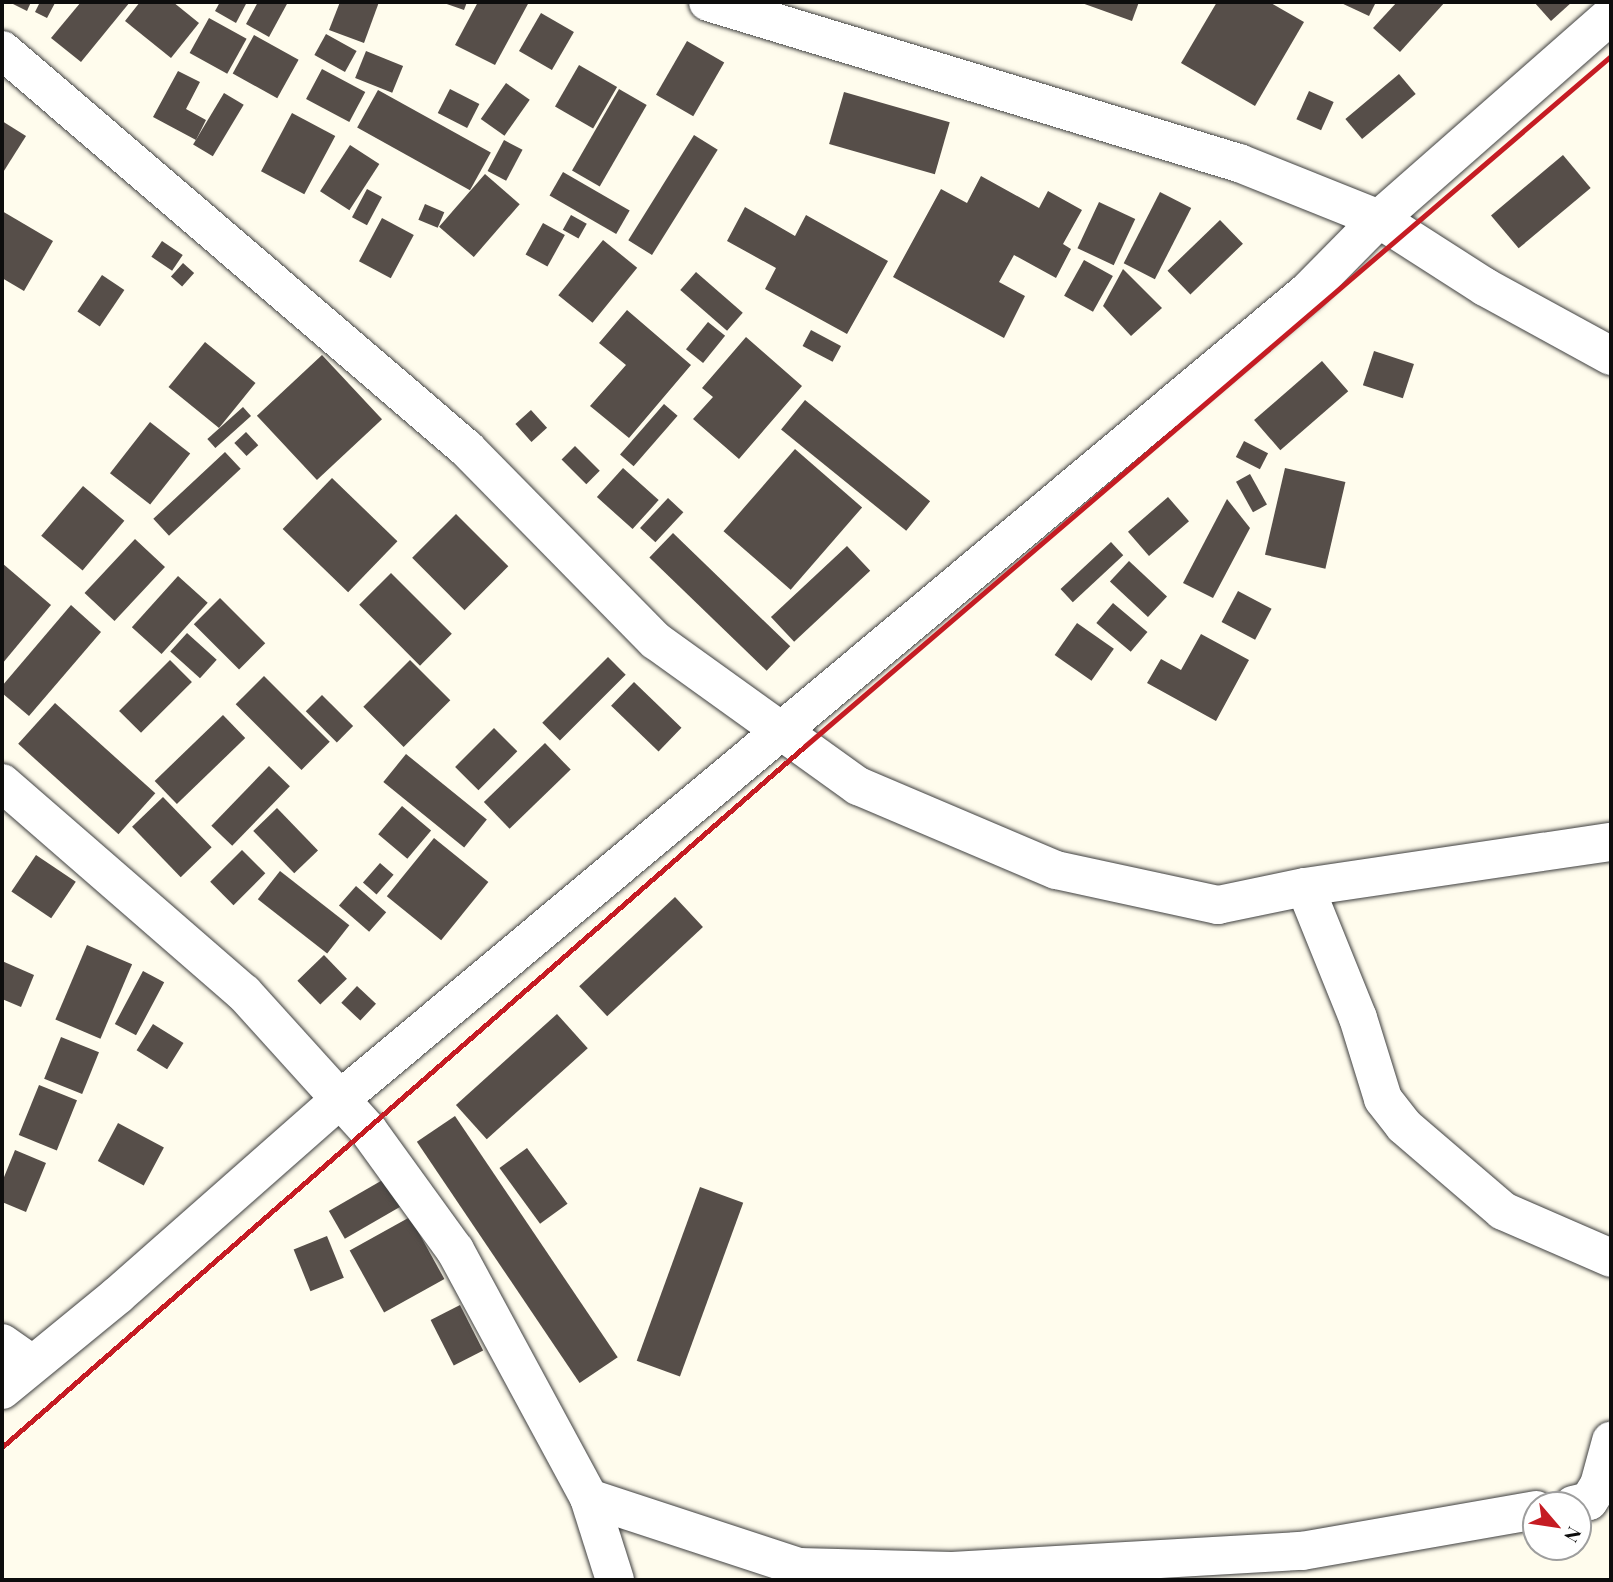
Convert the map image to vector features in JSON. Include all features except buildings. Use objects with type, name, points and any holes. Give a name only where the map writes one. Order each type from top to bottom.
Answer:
[{"type":"street","points":[[708,2],[1240,163],[1379,219],[1485,287],[1611,356]]},
{"type":"street","points":[[2,1390],[17,1353],[118,1295],[338,1101],[1308,291],[1379,219],[1611,15]]},
{"type":"street","points":[[2,50],[467,449],[656,641],[858,786],[1056,870],[1217,905],[1305,887],[1611,842]]},
{"type":"street","points":[[2,783],[244,993],[338,1101],[368,1130],[455,1250],[589,1498],[615,1580]]},
{"type":"street","points":[[1305,887],[1358,1018],[1383,1098],[1404,1126],[1503,1211],[1611,1258]]},
{"type":"street","points":[[1592,1496],[1599,1485],[1611,1441]]},
{"type":"street","points":[[589,1498],[799,1567],[952,1571],[1302,1551],[1522,1512]]},
{"type":"railway","points":[[2,1447],[805,746],[1611,56]]}]
